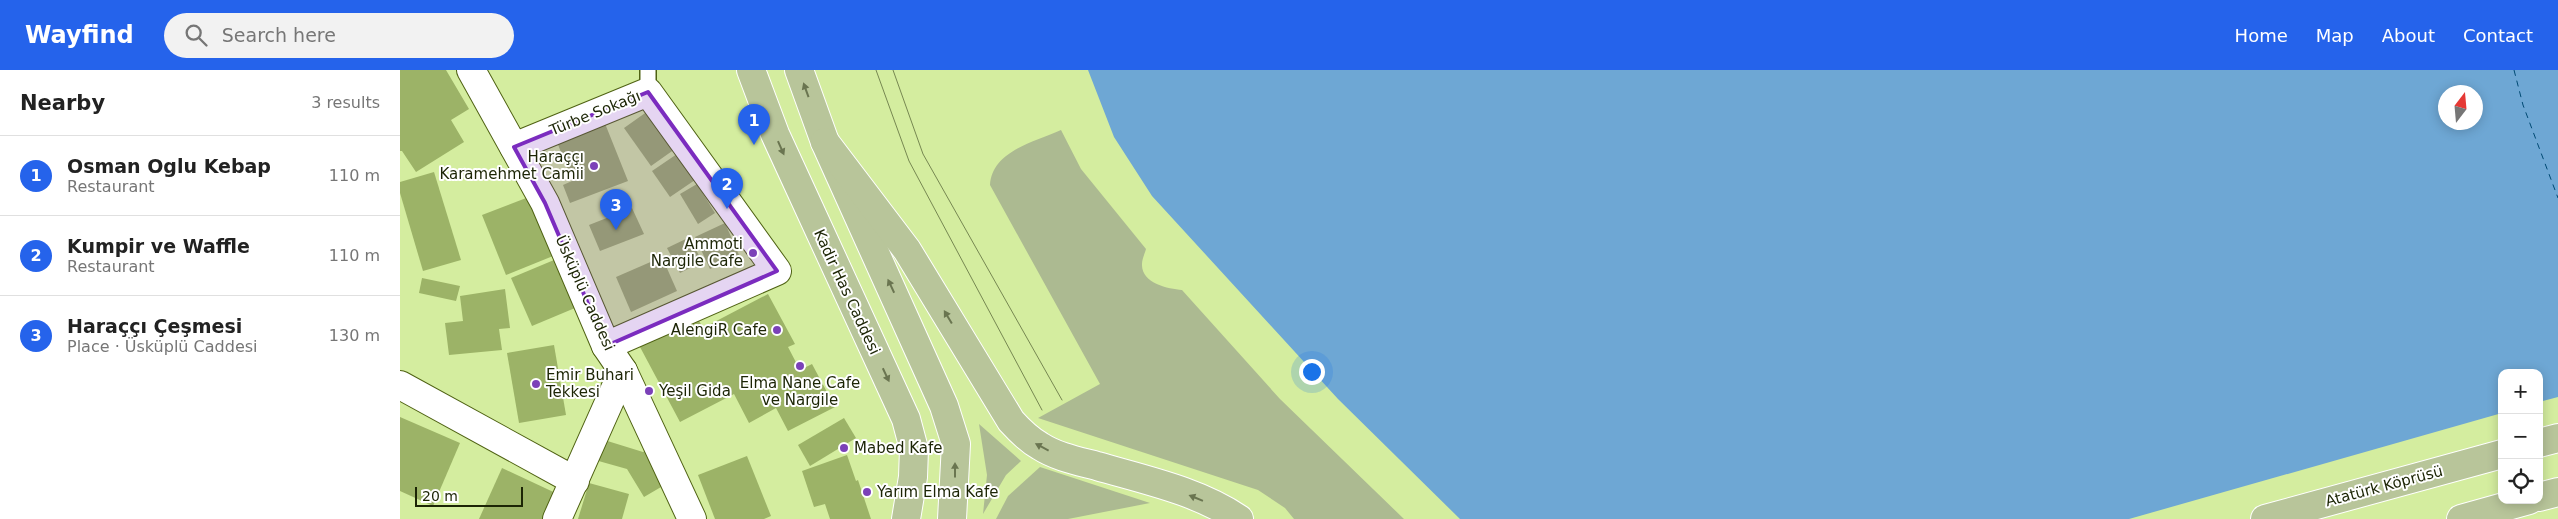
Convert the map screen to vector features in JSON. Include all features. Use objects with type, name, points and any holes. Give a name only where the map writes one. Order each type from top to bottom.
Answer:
[{"type":"main road","name":"Kadir Has Caddesi","points":[[751,70],[779,142],[906,419],[914,449],[904,513]]},
{"type":"main road","points":[[799,70],[825,142],[944,406],[956,444],[952,519]]},
{"type":"main road","points":[[825,142],[907,250],[1011,421],[1026,437],[1041,447],[1067,458],[1156,482],[1195,497],[1239,519]]},
{"type":"main road","points":[[2543,443],[2558,438]]},
{"type":"main road","name":"Atatürk Köprüsü","points":[[2265,519],[2498,455]]},
{"type":"main road","points":[[2543,496],[2558,492]]},
{"type":"main road","points":[[2461,519],[2515,504]]},
{"type":"street","name":"Üsküplü Caddesi","points":[[471,70],[545,203],[606,346],[623,371],[692,519]]},
{"type":"street","name":"Türbe Sokağı","points":[[514,146],[648,81]]},
{"type":"street","points":[[606,346],[777,271],[648,81]]},
{"type":"street","points":[[557,519],[623,371]]},
{"type":"street","points":[[400,385],[575,480]]},
{"type":"highlighted area","points":[[648,92],[777,271],[606,346],[545,203],[514,147]]},
{"type":"green space","points":[[1061,130],[1081,169],[1146,249],[1142,264],[1146,276],[1156,284],[1182,290],[1280,399],[1404,519],[1294,519],[1285,508],[1258,490],[1038,418],[1100,384],[990,185],[993,173],[1006,156],[1016,149]]},
{"type":"green space","points":[[979,424],[1021,461],[1006,475],[983,514],[987,475]]},
{"type":"green space","points":[[1040,467],[1150,503],[1068,519],[996,519],[1008,496]]},
{"type":"water","points":[[1088,70],[2558,70],[2558,519],[1460,519],[1338,399],[1152,196],[1114,137]]},
{"type":"pier","points":[[2558,397],[2558,519],[2129,519],[2498,414],[2498,504],[2543,504],[2543,401]]},
{"type":"building","points":[[400,70],[446,70],[469,109],[451,120],[464,142],[416,172],[402,151],[400,151]]},
{"type":"building","points":[[648,111],[675,149],[651,166],[624,128]]},
{"type":"building","name":"Haraççı Karamehmet Camii","points":[[602,116],[628,181],[570,203],[563,185],[572,181],[554,134]]},
{"type":"building","points":[[677,154],[695,180],[670,197],[652,171]]},
{"type":"building","points":[[434,172],[461,260],[423,271],[400,193],[400,182]]},
{"type":"building","points":[[697,184],[715,213],[698,224],[680,194]]},
{"type":"building","points":[[534,195],[558,254],[506,275],[482,215]]},
{"type":"building","points":[[632,208],[644,234],[600,251],[589,225]]},
{"type":"building","points":[[725,223],[739,255],[710,269],[695,237]]},
{"type":"building","points":[[690,237],[702,262],[680,273],[667,248]]},
{"type":"building","points":[[662,257],[677,291],[631,312],[616,277]]},
{"type":"building","points":[[554,260],[575,308],[532,326],[511,278]]},
{"type":"building","points":[[422,278],[460,286],[456,301],[419,293]]},
{"type":"building","points":[[505,289],[510,328],[499,329],[502,350],[449,355],[445,323],[463,321],[460,296]]},
{"type":"building","points":[[768,294],[795,344],[788,347],[800,370],[812,364],[835,407],[788,431],[776,408],[749,423],[734,394],[680,422],[640,347],[697,317],[703,328]]},
{"type":"building","name":"Emir Buhari Tekkesi","points":[[554,345],[566,415],[519,423],[507,353]]},
{"type":"building","points":[[400,417],[460,443],[433,506],[400,491]]},
{"type":"building","points":[[844,418],[856,438],[810,466],[798,445]]},
{"type":"building","points":[[601,439],[643,452],[653,446],[673,480],[644,497],[627,469],[595,460]]},
{"type":"building","points":[[847,455],[856,481],[858,480],[871,519],[830,519],[825,504],[814,507],[802,471]]},
{"type":"building","points":[[747,456],[771,516],[764,519],[715,519],[698,475]]},
{"type":"building","points":[[502,468],[562,496],[551,519],[479,519]]},
{"type":"building","points":[[589,483],[629,494],[622,519],[578,519]]},
{"type":"ferry route","points":[[2514,70],[2523,105],[2558,198]]},
{"type":"tram line","points":[[876,70],[909,161],[1042,410]]},
{"type":"tram line","points":[[893,70],[923,154],[1062,400]]},
{"type":"place","name":"Osman Oglu Kebap","points":[[754,145]]},
{"type":"place","name":"Haraççı Karamehmet Camii","points":[[594,166]]},
{"type":"place","name":"Kumpir ve Waffle","points":[[727,209]]},
{"type":"place","name":"Haraççı Çeşmesi","points":[[616,230]]},
{"type":"place","name":"Ammoti Nargile Cafe","points":[[753,253]]},
{"type":"place","name":"AlengiR Cafe","points":[[777,330]]},
{"type":"place","name":"Elma Nane Cafe ve Nargile","points":[[800,366]]},
{"type":"place","name":"Emir Buhari Tekkesi","points":[[536,384]]},
{"type":"place","name":"Yeşil Gida","points":[[649,391]]},
{"type":"place","name":"Mabed Kafe","points":[[844,448]]},
{"type":"place","name":"Yarım Elma Kafe","points":[[867,492]]}]
